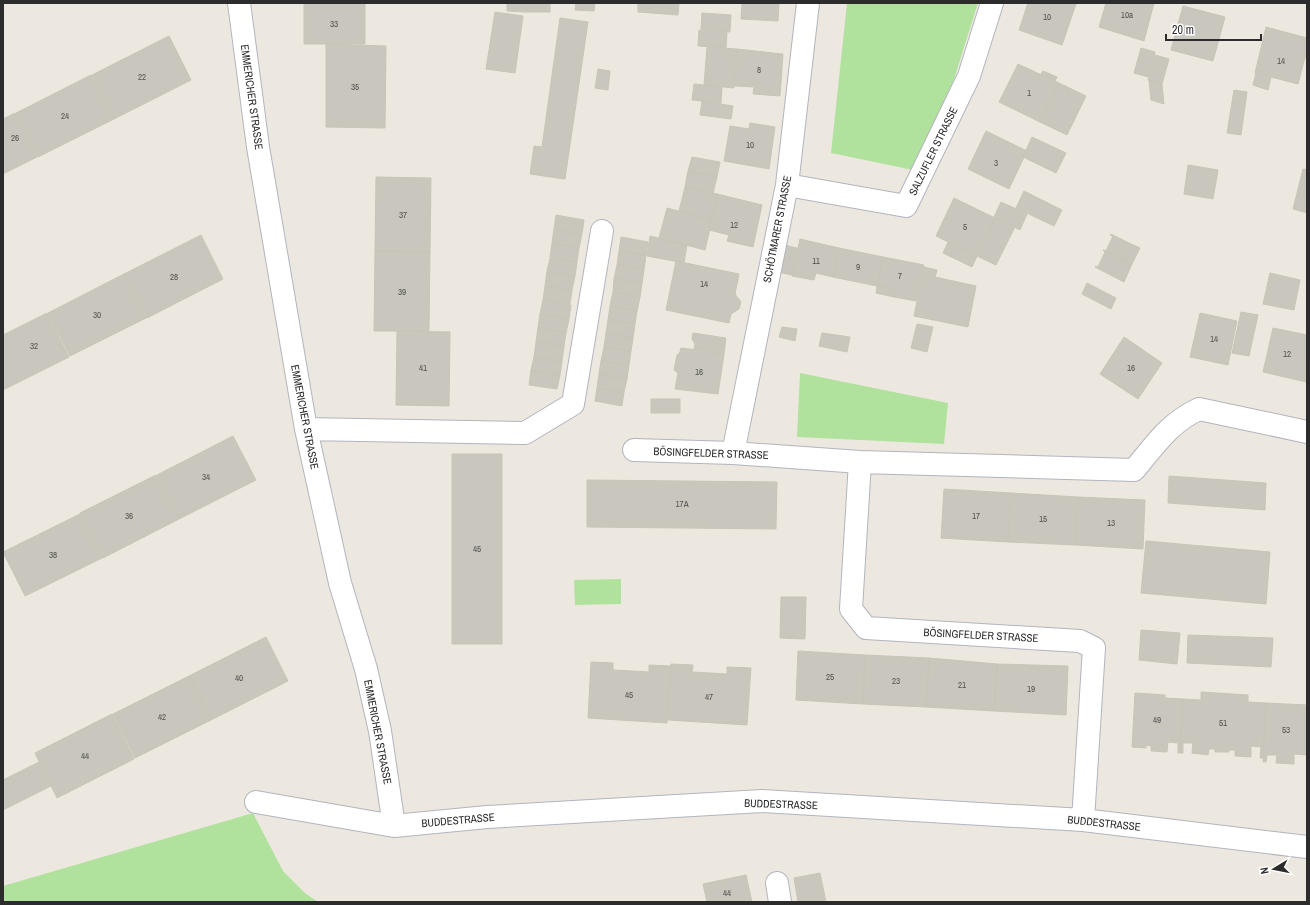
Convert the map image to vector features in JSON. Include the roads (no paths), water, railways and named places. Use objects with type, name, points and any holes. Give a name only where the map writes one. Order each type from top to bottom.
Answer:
[{"type":"street","name":"EMMERICHER STRASSE","points":[[239,3],[258,147],[306,429],[340,583],[366,669],[380,731],[394,826]]},
{"type":"street","name":"SCHÖTMARER STRASSE","points":[[733,453],[787,185],[808,3]]},
{"type":"street","name":"SALZUFLER STRASSE","points":[[787,185],[906,206],[969,76],[992,3]]},
{"type":"street","points":[[306,429],[525,433],[573,404],[602,231]]},
{"type":"street","name":"BÖSINGFELDER STRASSE","points":[[634,450],[733,453],[860,462],[1134,470],[1172,425],[1186,415],[1199,409],[1307,432]]},
{"type":"street","name":"BÖSINGFELDER STRASSE","points":[[860,462],[851,609],[866,628],[1080,641],[1094,648],[1083,820]]},
{"type":"street","name":"BUDDESTRASSE","points":[[256,802],[394,826],[487,817],[762,801],[1083,820],[1307,847]]}]
